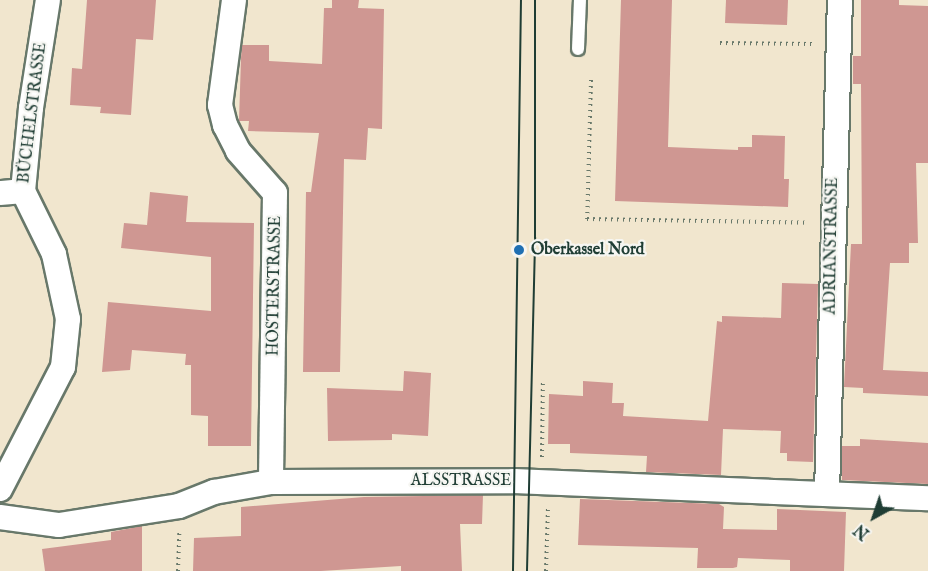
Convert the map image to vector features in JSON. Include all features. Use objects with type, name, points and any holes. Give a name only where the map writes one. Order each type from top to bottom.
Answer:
[{"type":"street","name":"BÜCHELSTRASSE","points":[[0,489],[63,367],[68,319],[54,254],[11,192],[30,108],[48,0]]},
{"type":"street","name":"HOSTERSTRASSE","points":[[234,0],[220,105],[225,125],[238,151],[275,193],[271,482]]},
{"type":"street","name":"ADRIANSTRASSE","points":[[827,493],[840,0]]},
{"type":"street","name":"ALSSTRASSE","points":[[0,517],[59,525],[179,506],[214,492],[271,482],[545,482],[928,498]]},
{"type":"lane","points":[[578,49],[580,0]]},
{"type":"path","points":[[720,43],[838,45]]},
{"type":"path","points":[[591,80],[587,219],[833,224]]},
{"type":"path","points":[[543,379],[546,571]]},
{"type":"path","points":[[178,571],[179,506]]},
{"type":"building","points":[[87,0],[156,0],[153,40],[136,39],[131,115],[100,113],[101,107],[70,105],[72,68],[82,69]]},
{"type":"building","points":[[332,0],[359,0],[358,8],[384,9],[382,129],[368,128],[366,160],[344,159],[340,372],[303,372],[306,192],[311,192],[319,133],[248,131],[249,121],[239,121],[242,45],[269,45],[269,61],[322,64],[324,8],[332,8]]},
{"type":"building","points":[[621,0],[672,0],[668,147],[738,150],[738,147],[752,147],[752,135],[785,136],[784,179],[789,179],[788,207],[615,201]]},
{"type":"building","points":[[726,0],[788,0],[787,25],[725,23]]},
{"type":"building","points":[[861,0],[899,0],[899,5],[928,6],[928,163],[916,163],[918,243],[909,243],[909,263],[890,263],[883,370],[928,372],[928,396],[863,393],[863,388],[844,387],[851,244],[862,244],[861,84],[853,84],[853,56],[861,56]]},
{"type":"building","points":[[150,192],[188,196],[186,222],[254,223],[251,446],[208,446],[208,416],[191,415],[191,365],[185,365],[186,354],[132,350],[130,370],[102,372],[108,302],[211,311],[211,257],[121,248],[124,223],[147,225]]},
{"type":"building","points":[[782,283],[818,284],[813,462],[787,461],[787,453],[780,453],[781,431],[723,429],[721,475],[646,472],[647,456],[570,453],[570,444],[548,444],[549,394],[583,396],[583,381],[613,383],[612,403],[624,403],[623,416],[708,421],[717,321],[722,322],[722,316],[781,318]]},
{"type":"building","points":[[404,371],[431,373],[428,436],[392,434],[392,440],[328,441],[327,388],[403,391]]},
{"type":"building","points":[[860,439],[928,443],[928,484],[842,480],[842,446],[860,446]]},
{"type":"building","points":[[483,495],[482,524],[460,524],[462,571],[401,571],[401,566],[321,571],[193,571],[194,538],[241,536],[241,507],[364,497]]},
{"type":"building","points":[[580,499],[719,504],[724,507],[723,529],[777,530],[777,509],[846,512],[844,571],[790,571],[790,560],[738,558],[737,567],[733,568],[697,568],[698,548],[578,545]]},
{"type":"building","points":[[142,526],[142,571],[45,571],[42,549],[111,540],[111,532]]},
{"type":"tram line","points":[[513,571],[521,0]]},
{"type":"tram line","points":[[527,571],[535,238],[535,0]]},
{"type":"place","name":"Oberkassel Nord","points":[[519,250]]}]
